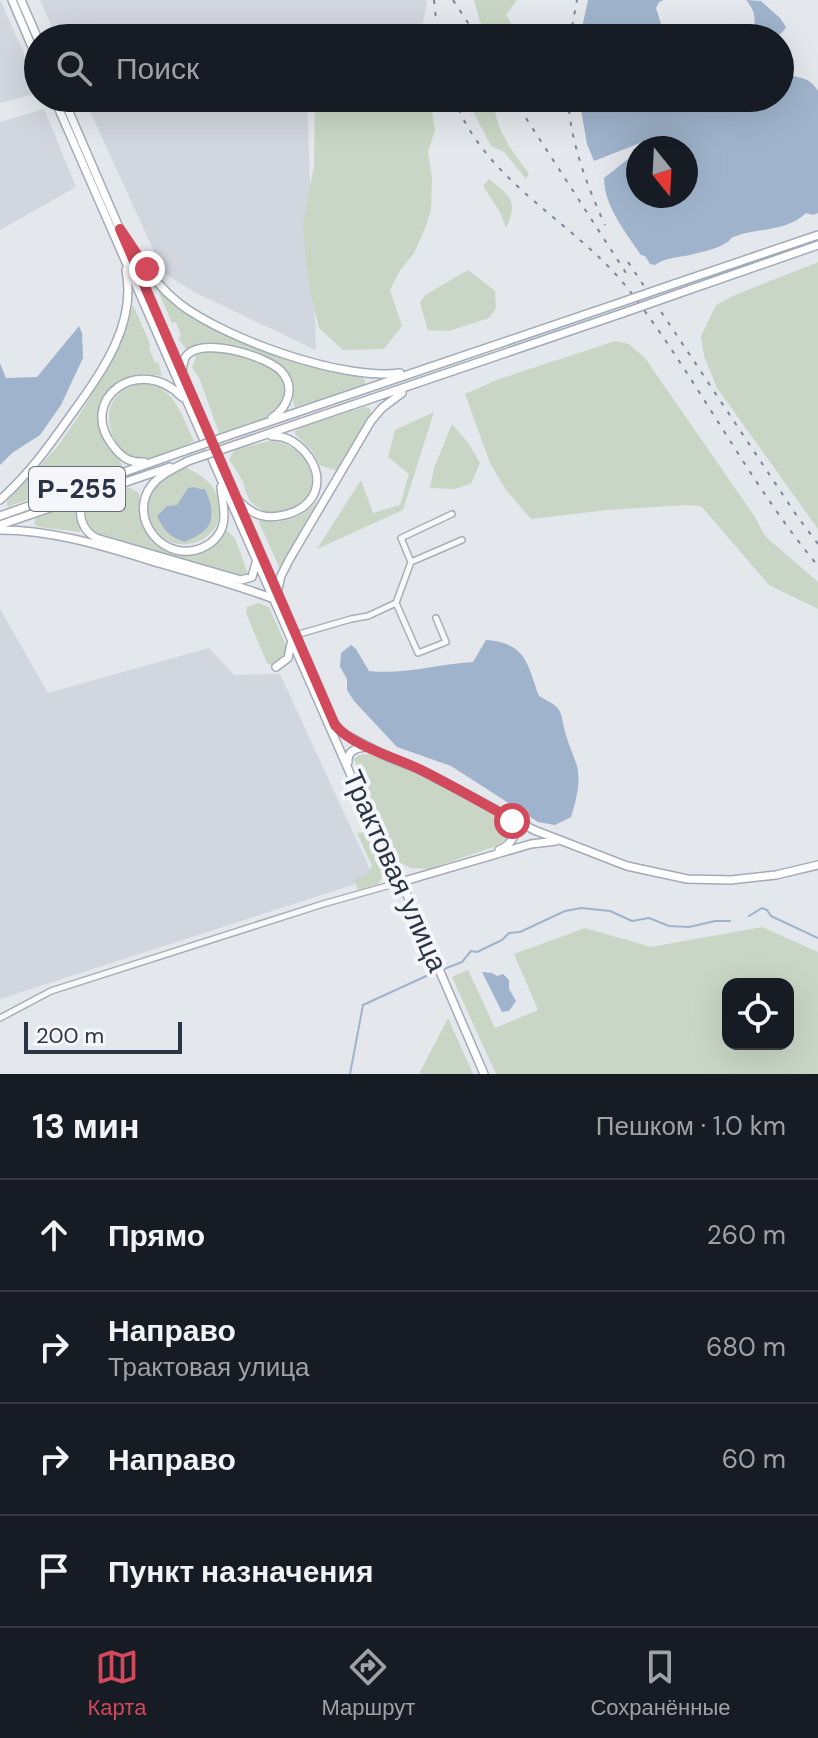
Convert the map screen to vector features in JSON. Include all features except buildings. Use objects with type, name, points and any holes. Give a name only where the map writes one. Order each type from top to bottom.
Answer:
[{"type":"main road","points":[[12,0],[24,28]]},
{"type":"main road","points":[[21,0],[31,24]]},
{"type":"main road","name":"Трактовая улица","points":[[60,112],[185,400],[257,561],[276,596]]},
{"type":"main road","name":"Трактовая улица","points":[[69,112],[236,497],[348,768],[484,1074]]},
{"type":"main road","points":[[120,229],[137,256],[172,297],[197,315],[236,335],[300,359],[370,374],[395,374],[437,364]]},
{"type":"main road","points":[[185,400],[164,382],[145,378],[131,381],[105,402],[102,414],[106,437],[131,461],[155,461],[818,235]]},
{"type":"main road","points":[[0,527],[818,245]]},
{"type":"main road","points":[[0,500],[37,463],[86,394],[115,345],[128,302],[127,278],[121,253]]},
{"type":"main road","points":[[182,374],[187,355],[199,348],[210,347],[245,353],[277,367],[284,374],[289,393],[281,411],[230,435]]},
{"type":"main road","points":[[0,527],[81,540],[276,596],[289,560],[374,417],[399,395],[441,376]]},
{"type":"main road","points":[[235,445],[274,436],[287,438],[310,459],[317,482],[315,494],[306,505],[298,511],[282,515],[261,516],[236,497]]},
{"type":"main road","name":"Р-255","points":[[0,516],[155,461]]},
{"type":"main road","points":[[188,461],[154,482],[144,503],[146,521],[151,531],[158,541],[171,550],[196,550],[217,537],[224,518],[218,473]]},
{"type":"main road","points":[[92,493],[82,501],[81,515],[85,529],[96,538],[241,580],[252,577],[257,561]]},
{"type":"main road","points":[[276,667],[288,658],[293,637]]},
{"type":"main road","name":"Трактовая улица","points":[[293,637],[332,720],[342,733],[368,747]]},
{"type":"main road","points":[[348,768],[347,758],[351,751],[368,747],[421,770],[534,830],[627,866],[687,879],[754,878],[818,865]]},
{"type":"main road","points":[[479,859],[512,841],[514,826],[506,816]]},
{"type":"main road","points":[[401,882],[543,841],[562,841]]},
{"type":"street","points":[[436,618],[446,642],[418,653],[396,603],[411,562],[401,538],[452,514]]},
{"type":"street","points":[[411,562],[462,540]]},
{"type":"street","points":[[293,637],[368,616],[396,603]]},
{"type":"street","points":[[0,1018],[51,991],[401,882]]},
{"type":"shaded area","points":[[0,0],[24,54],[24,97],[0,103]]},
{"type":"shaded area","points":[[40,0],[425,0],[427,3],[423,24],[51,24]]},
{"type":"shaded area","points":[[34,112],[45,112],[76,187],[0,230],[0,122]]},
{"type":"shaded area","points":[[90,112],[308,112],[316,350],[196,293],[164,273]]},
{"type":"shaded area","points":[[0,609],[48,693],[209,648],[234,675],[280,674],[374,878],[0,999]]},
{"type":"green space","points":[[474,0],[517,0],[506,15],[511,24],[480,22]]},
{"type":"green space","points":[[315,112],[432,112],[435,131],[428,151],[432,179],[431,210],[414,253],[390,290],[402,326],[384,349],[343,350],[319,328],[311,295],[303,222],[314,166]]},
{"type":"green space","points":[[473,112],[495,112],[502,132],[529,173],[526,179],[504,152],[491,146]]},
{"type":"green space","points":[[489,179],[502,190],[512,205],[506,228],[500,212],[483,186]]},
{"type":"green space","points":[[818,262],[818,529],[717,388],[704,356],[701,336],[716,305]]},
{"type":"green space","points":[[468,270],[495,291],[496,308],[489,318],[449,331],[428,330],[420,303],[425,295]]},
{"type":"green space","points":[[155,284],[187,313],[327,369],[360,376],[365,384],[295,407],[291,377],[285,369],[265,356],[226,344],[200,344],[186,349],[178,338],[181,336],[176,322],[172,323]]},
{"type":"green space","points":[[133,305],[162,376],[143,374],[123,380],[103,402],[99,422],[101,432],[121,467],[7,507],[7,501],[58,446],[80,414],[119,348]]},
{"type":"green space","points":[[615,341],[629,344],[645,358],[765,536],[818,582],[818,609],[769,585],[701,506],[608,510],[531,519],[506,490],[490,463],[465,394],[497,380]]},
{"type":"green space","points":[[204,351],[245,357],[276,370],[285,384],[285,396],[277,410],[250,424],[219,433],[200,380],[192,367],[196,358],[194,355]]},
{"type":"green space","points":[[150,383],[172,399],[194,441],[146,459],[133,457],[122,450],[109,424],[110,410],[116,397],[129,387]]},
{"type":"green space","points":[[364,407],[370,408],[370,417],[337,471],[320,465],[312,451],[295,434],[301,427]]},
{"type":"green space","points":[[434,412],[403,510],[317,549],[361,480],[373,513],[400,505],[409,474],[388,457],[395,430]]},
{"type":"green space","points":[[452,424],[480,463],[471,484],[454,489],[430,488],[434,468]]},
{"type":"green space","points":[[269,441],[295,450],[310,470],[312,483],[308,495],[289,510],[264,510],[252,503],[229,459],[235,450]]},
{"type":"green space","points":[[186,467],[209,483],[216,493],[219,508],[214,530],[203,539],[189,544],[164,538],[155,530],[147,507],[150,494],[159,483]],"holes":[[[177,505],[212,516],[201,532],[185,542],[170,535],[167,506]]]},
{"type":"green space","points":[[122,487],[139,493],[142,524],[159,548],[170,553],[194,554],[206,549],[226,530],[235,538],[248,574],[242,575],[99,537],[87,523],[84,506],[89,499]]},
{"type":"green space","points":[[318,500],[280,569],[258,520],[275,522],[291,519]]},
{"type":"green space","points":[[77,506],[80,532],[34,524],[36,518]]},
{"type":"green space","points":[[258,603],[269,607],[288,650],[283,660],[271,665],[267,663],[246,613],[247,607]]},
{"type":"green space","points":[[368,754],[421,770],[504,819],[511,828],[507,838],[496,846],[429,869],[411,868],[398,862],[385,840],[354,759]]},
{"type":"green space","points":[[369,832],[386,870],[378,884],[358,890],[354,879],[368,874],[372,866],[357,833]]},
{"type":"green space","points":[[762,927],[818,952],[818,1074],[496,1074],[452,977],[468,970],[495,1028],[538,1010],[514,954],[585,928],[651,947]]},
{"type":"green space","points":[[448,1018],[473,1074],[419,1074]]},
{"type":"water","points":[[588,0],[664,0],[656,8],[661,24],[583,24]]},
{"type":"water","points":[[746,0],[761,1],[784,24],[755,24]]},
{"type":"water","points":[[794,76],[809,81],[818,91],[818,213],[806,213],[782,226],[736,236],[709,250],[650,264],[617,219],[608,199],[604,178],[626,161],[626,208],[698,208],[698,136],[626,136],[626,149],[594,161],[587,144],[581,112],[794,112]]},
{"type":"water","points":[[79,326],[83,358],[61,405],[40,435],[0,465],[0,363],[6,378],[37,377]]},
{"type":"water","points":[[188,488],[205,489],[211,505],[211,517],[203,532],[185,542],[168,532],[157,516],[167,506],[177,505]]},
{"type":"water","points":[[486,640],[500,642],[518,651],[528,665],[539,696],[553,704],[561,715],[577,766],[578,785],[571,817],[555,825],[538,822],[451,766],[397,747],[354,701],[340,667],[341,653],[351,645],[369,671],[395,672],[473,662]]},
{"type":"water","points":[[482,972],[497,976],[503,974],[509,980],[509,989],[516,1001],[509,1011],[502,1012]]},
{"type":"waterway","points":[[444,969],[462,962],[471,951],[477,952],[502,940],[509,933],[520,932],[565,911],[581,908],[610,911],[632,921],[649,918],[669,926],[689,927],[730,921]]},
{"type":"waterway","points":[[749,916],[762,908],[771,916],[818,938]]},
{"type":"waterway","points":[[350,1074],[363,1005],[435,972]]},
{"type":"railway","points":[[434,0],[437,24]]},
{"type":"railway","points":[[453,0],[469,24]]},
{"type":"railway","points":[[573,24],[577,0]]},
{"type":"railway","points":[[461,112],[487,155],[607,265],[629,290],[768,499],[818,566]]},
{"type":"railway","points":[[522,112],[628,276]]},
{"type":"railway","points":[[569,112],[580,163],[605,225]]},
{"type":"railway","points":[[628,262],[818,544]]},
{"type":"route","points":[[147,269],[120,229],[335,725],[348,736],[421,770],[512,821]]}]
